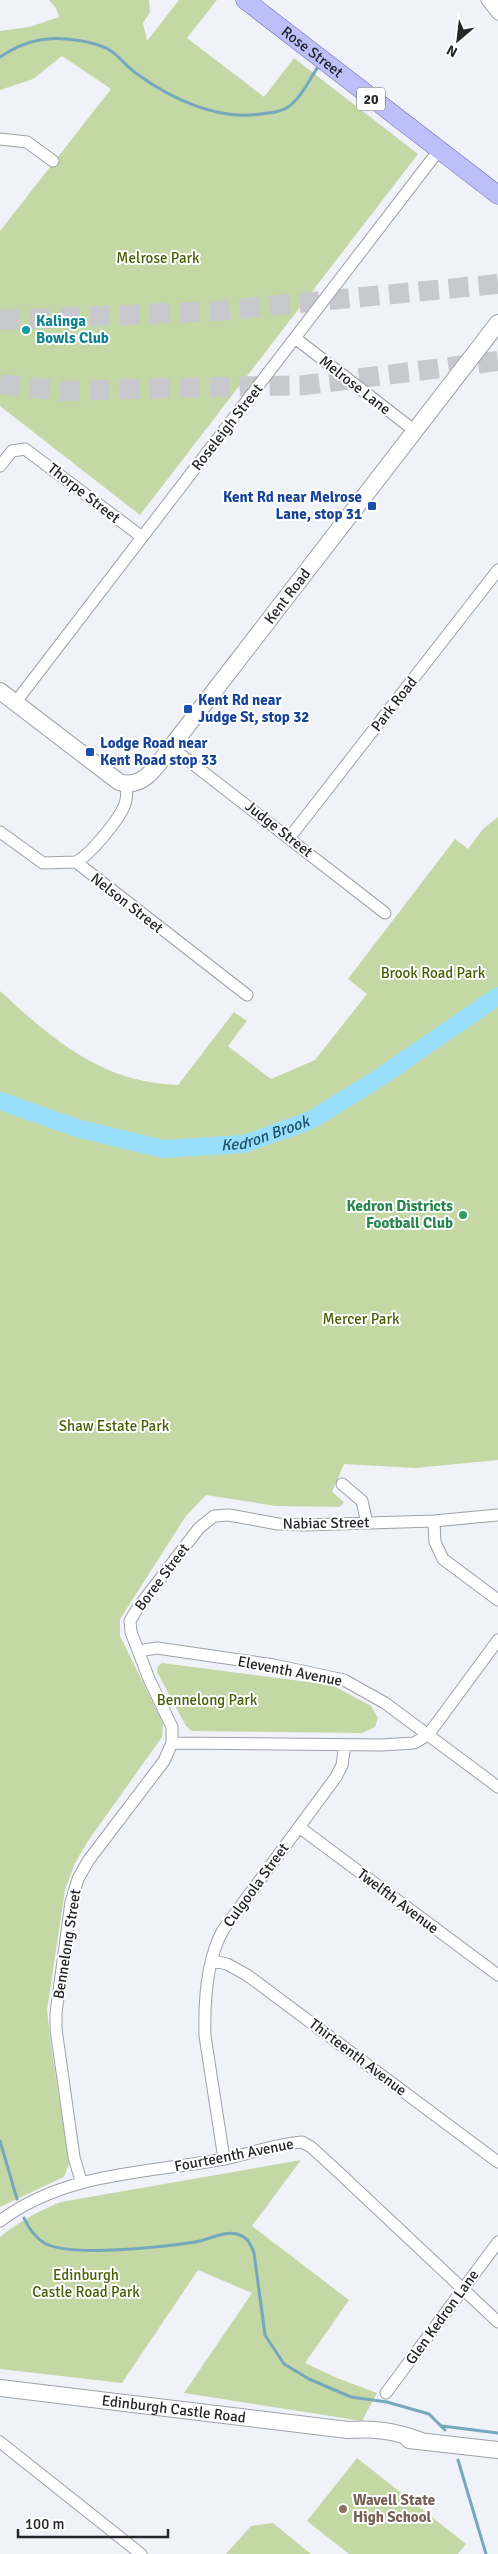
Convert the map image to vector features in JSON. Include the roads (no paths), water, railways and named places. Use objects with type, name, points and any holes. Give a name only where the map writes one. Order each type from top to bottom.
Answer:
[{"type":"main road","name":"Rose Street","points":[[245,0],[498,196]]},
{"type":"street","points":[[487,0],[498,14]]},
{"type":"street","points":[[0,140],[27,142],[53,161]]},
{"type":"street","name":"Roseleigh Street","points":[[15,703],[439,150]]},
{"type":"street","name":"Kent Road","points":[[127,784],[143,780],[171,747],[498,323]]},
{"type":"street","name":"Melrose Lane","points":[[295,338],[415,431]]},
{"type":"street","name":"Thorpe Street","points":[[0,466],[12,451],[25,449],[142,537]]},
{"type":"street","name":"Park Road","points":[[290,837],[497,574]]},
{"type":"street","points":[[0,691],[111,777],[127,784],[124,805],[119,814],[89,853],[76,862]]},
{"type":"street","name":"Judge Street","points":[[171,747],[290,837],[385,913]]},
{"type":"street","name":"Nelson Street","points":[[0,832],[43,863],[76,862],[246,995]]},
{"type":"street","points":[[342,1484],[362,1501],[367,1523]]},
{"type":"street","name":"Nabiac Street","points":[[218,1515],[278,1524],[434,1521],[498,1515]]},
{"type":"street","name":"Boree Street","points":[[138,1651],[130,1628],[132,1618],[199,1528],[209,1519],[218,1515]]},
{"type":"street","points":[[434,1521],[435,1542],[443,1559],[498,1600]]},
{"type":"street","points":[[138,1651],[172,1727],[172,1743],[402,1744],[419,1742],[428,1735],[498,1640]]},
{"type":"street","name":"Eleventh Avenue","points":[[138,1651],[157,1648],[274,1665],[344,1680],[385,1703],[498,1787]]},
{"type":"street","name":"Bennelong Street","points":[[81,2181],[74,2157],[56,2029],[56,2013],[70,1902],[78,1879],[88,1861],[164,1761],[172,1743]]},
{"type":"street","name":"Culgoola Street","points":[[224,2159],[205,2036],[204,2018],[213,1961],[223,1930],[340,1771],[345,1745]]},
{"type":"street","name":"Twelfth Avenue","points":[[299,1827],[498,1976]]},
{"type":"street","name":"Thirteenth Avenue","points":[[213,1961],[228,1964],[247,1975],[498,2162]]},
{"type":"street","name":"Fourteenth Avenue","points":[[0,2221],[31,2203],[81,2181],[224,2159],[299,2143],[309,2145],[498,2322]]},
{"type":"street","name":"Glen Kedron Lane","points":[[386,2393],[498,2242]]},
{"type":"street","name":"Edinburgh Castle Road","points":[[0,2388],[348,2430],[368,2438],[395,2441],[419,2440],[498,2450]]},
{"type":"street","points":[[0,2442],[142,2554]]},
{"type":"waterway","points":[[0,57],[20,46],[40,40],[60,38],[93,43],[108,49],[137,74],[179,99],[211,111],[244,115],[273,113],[288,107],[300,96],[318,67]]},
{"type":"waterway","name":"Kedron Brook","points":[[0,1101],[80,1129],[163,1149],[244,1144],[311,1120],[379,1078],[498,996]]},
{"type":"waterway","points":[[0,2141],[17,2199]]},
{"type":"waterway","points":[[24,2218],[33,2233],[46,2244],[77,2250],[119,2250],[162,2246],[195,2242],[229,2233],[243,2236],[249,2242],[254,2253],[265,2335],[284,2364],[309,2379],[351,2397],[387,2402],[429,2414],[445,2430]]},
{"type":"waterway","points":[[442,2426],[498,2433]]},
{"type":"waterway","points":[[458,2460],[486,2554]]},
{"type":"tunnel","points":[[0,320],[216,311],[498,284]]},
{"type":"tunnel","points":[[0,384],[61,391],[305,385],[498,361]]},
{"type":"place","name":"Kalinga Bowls Club","points":[[26,330]]},
{"type":"place","name":"Kent Rd near Melrose Lane, stop 31","points":[[372,506]]},
{"type":"place","name":"Kent Rd near Judge St, stop 32","points":[[188,709]]},
{"type":"place","name":"Lodge Road near Kent Road stop 33","points":[[90,752]]},
{"type":"place","name":"Kedron Districts Football Club","points":[[463,1215]]},
{"type":"place","name":"Wavell State High School","points":[[343,2509]]},
{"type":"park label","name":"Melrose Park","points":[[158,258]]},
{"type":"park label","name":"Brook Road Park","points":[[433,973]]},
{"type":"park label","name":"Mercer Park","points":[[361,1319]]},
{"type":"park label","name":"Shaw Estate Park","points":[[114,1426]]},
{"type":"park label","name":"Bennelong Park","points":[[207,1700]]},
{"type":"park label","name":"Edinburgh Castle Road Park","points":[[86,2284]]}]
